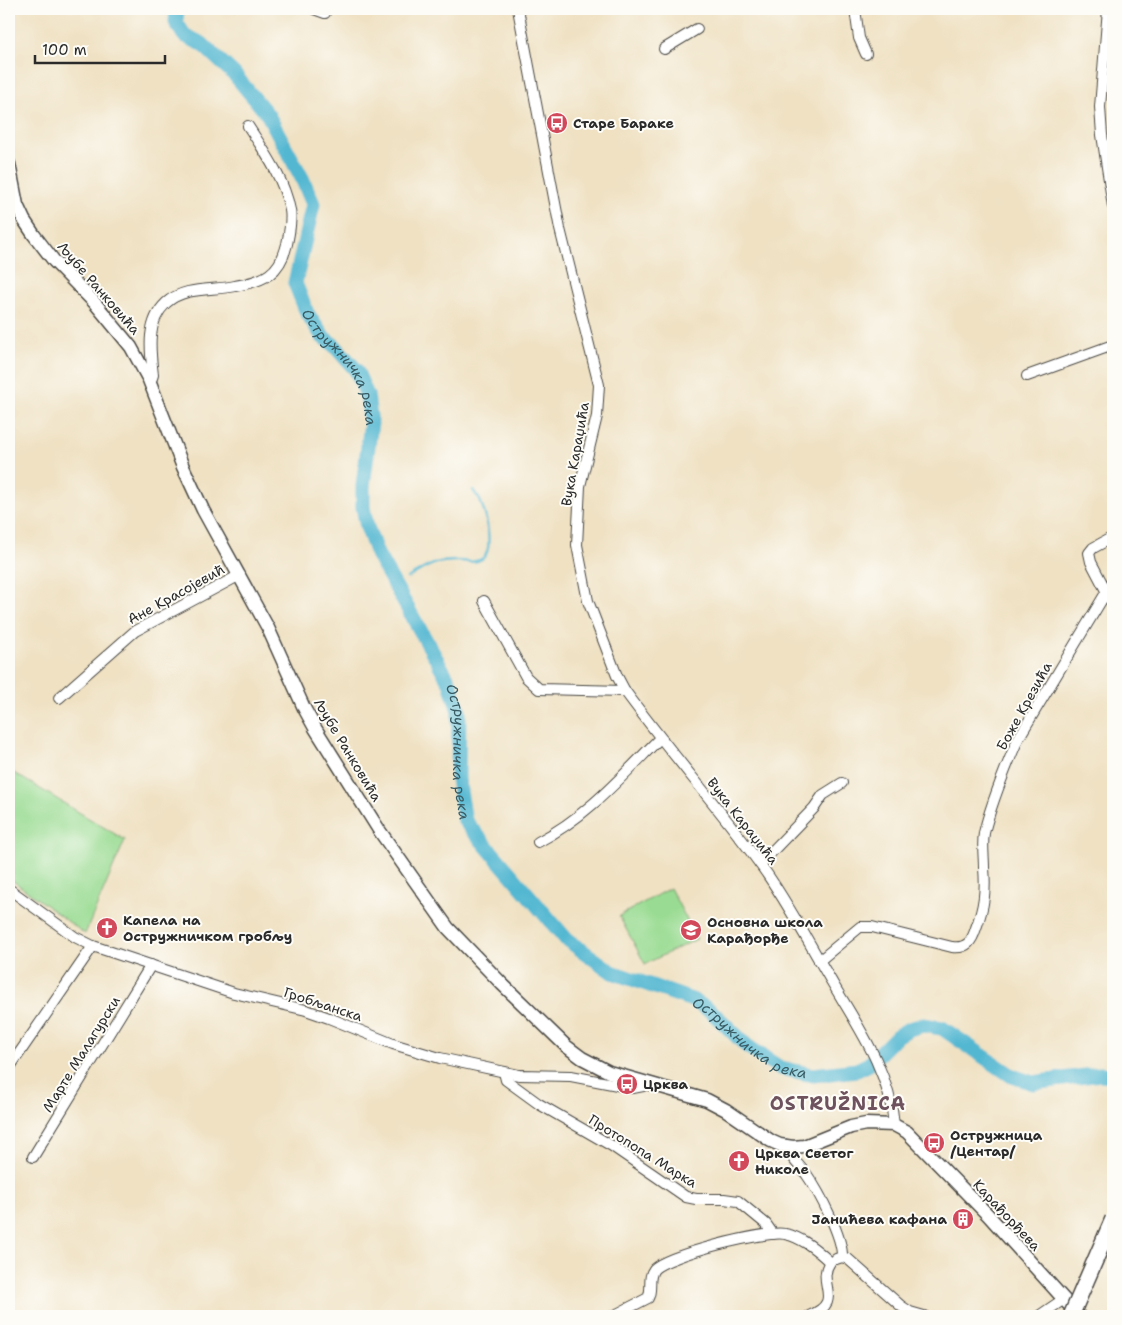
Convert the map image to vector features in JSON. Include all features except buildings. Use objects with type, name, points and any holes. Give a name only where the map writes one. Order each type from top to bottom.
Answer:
[{"type":"main road","points":[[1071,1316],[1113,1219]]},
{"type":"street","points":[[314,9],[325,13]]},
{"type":"street","name":"Вука Караџића","points":[[518,9],[560,229],[600,385],[597,416],[580,486],[578,509],[578,554],[588,601],[616,676],[625,691],[760,864],[791,910],[819,961],[868,1042],[888,1093],[894,1125]]},
{"type":"street","points":[[855,9],[858,32],[866,54]]},
{"type":"street","points":[[1108,9],[1100,107],[1102,135],[1113,206]]},
{"type":"street","points":[[664,49],[697,29]]},
{"type":"street","points":[[149,380],[153,375],[150,339],[155,319],[168,302],[185,292],[244,285],[275,272],[282,259],[290,231],[290,212],[271,162],[248,126]]},
{"type":"street","name":"Љубе Ранковића","points":[[9,164],[13,206],[54,262],[94,302],[131,347],[149,380],[183,467],[203,510],[268,628],[304,708],[379,830],[448,928],[502,984],[576,1054],[609,1072],[707,1100],[726,1110],[771,1141],[788,1147]]},
{"type":"street","points":[[1027,376],[1113,345]]},
{"type":"street","points":[[1113,537],[1093,548],[1089,553],[1091,562],[1113,604]]},
{"type":"street","name":"Ане Красојевић","points":[[59,698],[135,631],[240,575]]},
{"type":"street","name":"Боже Крезића","points":[[819,961],[860,927],[872,927],[952,947],[963,947],[969,943],[984,908],[985,869],[983,846],[985,831],[1008,763],[1018,739],[1107,591]]},
{"type":"street","points":[[484,601],[526,677],[539,689],[625,691]]},
{"type":"street","points":[[538,842],[600,800],[660,738]]},
{"type":"street","points":[[760,864],[814,808],[823,795],[842,783]]},
{"type":"street","name":"Гробљанска","points":[[9,889],[75,937],[93,946],[234,993],[306,1010],[393,1044],[453,1061],[528,1076],[571,1076],[632,1088],[643,1086],[646,1082]]},
{"type":"street","points":[[9,1068],[93,946]]},
{"type":"street","name":"Марте Малагурски","points":[[33,1158],[152,965]]},
{"type":"street","name":"Протопопа Марка","points":[[504,1072],[506,1080],[539,1104],[612,1146],[686,1197],[696,1200],[724,1198],[738,1201],[746,1205],[766,1224],[773,1234]]},
{"type":"street","points":[[842,1257],[843,1250],[840,1241],[825,1207],[808,1177],[790,1154],[788,1147],[804,1146],[851,1127],[866,1124],[894,1125]]},
{"type":"street","name":"Карађорђева","points":[[894,1125],[911,1135],[988,1215],[1079,1316]]},
{"type":"street","points":[[613,1316],[648,1298],[651,1293],[650,1277],[665,1262],[724,1243],[773,1234],[785,1234],[795,1237],[830,1262]]},
{"type":"street","points":[[809,1316],[818,1313],[827,1304],[829,1299],[827,1266],[830,1262],[842,1257],[848,1259],[901,1306],[910,1312],[924,1316]]},
{"type":"street","points":[[1039,1316],[1064,1299]]},
{"type":"green space","points":[[9,770],[125,840],[85,934],[9,878]]},
{"type":"green space","points":[[670,888],[697,939],[645,964],[619,916]]},
{"type":"waterway","name":"Остружничка река","points":[[177,9],[176,22],[184,35],[202,44],[234,74],[268,115],[302,178],[313,204],[295,283],[307,313],[323,337],[335,346],[356,370],[367,395],[371,423],[363,486],[363,507],[367,527],[377,554],[450,683],[459,711],[458,779],[465,821],[566,939],[612,972],[692,1000],[711,1011],[747,1046],[780,1068],[813,1075],[857,1070],[869,1064],[897,1036],[909,1029],[923,1025],[942,1028],[1012,1076],[1033,1083],[1100,1074],[1113,1075]]},
{"type":"waterway","points":[[407,578],[435,563],[448,561],[470,562],[483,558],[486,554],[489,540],[487,523],[480,501],[473,490]]},
{"type":"place","name":"Старе Бараке","points":[[557,123]]},
{"type":"place","name":"Капела на Остружничком гробљу","points":[[107,928]]},
{"type":"place","name":"Основна школа Карађорђе","points":[[691,930]]},
{"type":"place","name":"Црква","points":[[627,1084]]},
{"type":"place","name":"Остружница /Центар/","points":[[934,1143]]},
{"type":"place","name":"Црква Светог Николе","points":[[739,1161]]},
{"type":"place","name":"Јанићева кафана","points":[[963,1219]]},
{"type":"district","name":"OSTRUŽNICA","points":[[838,1103]]}]
